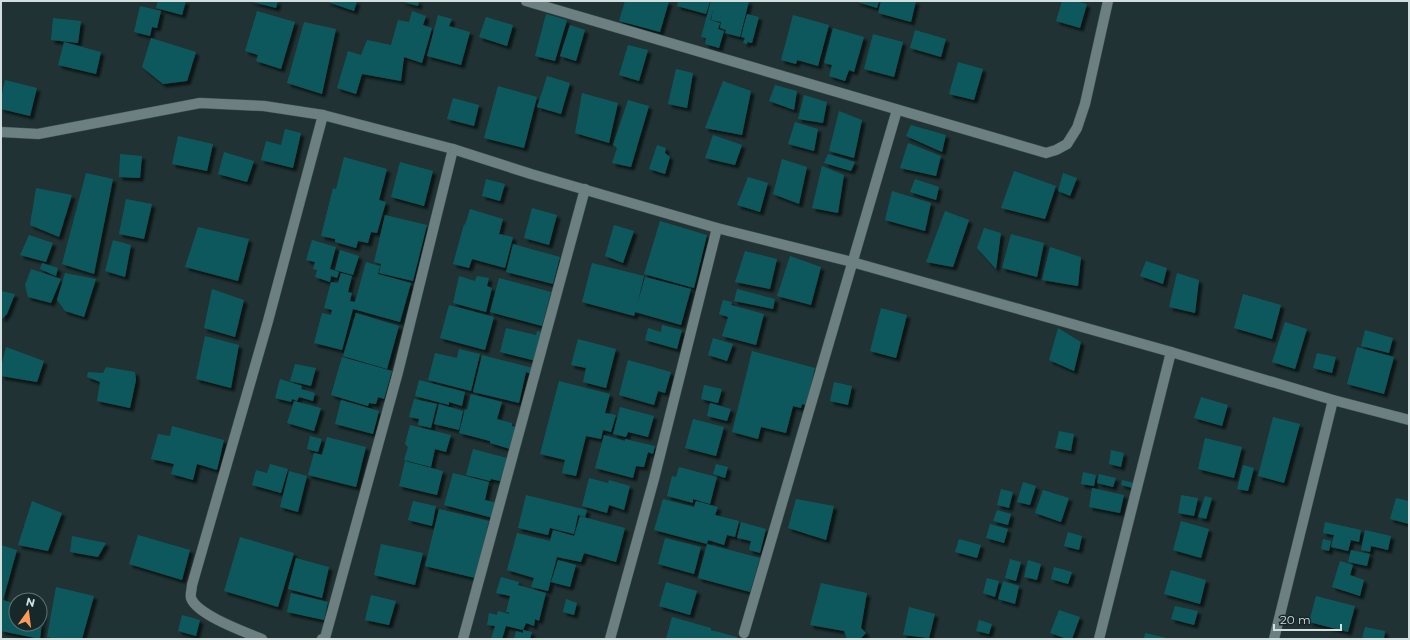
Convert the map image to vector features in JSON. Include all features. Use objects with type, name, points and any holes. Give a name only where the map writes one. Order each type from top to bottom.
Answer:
[{"type":"street","points":[[526,1],[1046,153],[1067,144],[1077,128],[1085,104],[1108,1]]},
{"type":"street","points":[[1,132],[38,134],[200,104],[264,106],[324,115],[453,149],[531,174],[717,228],[852,262],[1171,352],[1333,400],[1409,420]]},
{"type":"street","points":[[744,633],[897,110]]},
{"type":"street","points":[[262,639],[208,615],[197,606],[191,597],[192,585],[268,321],[324,115]]},
{"type":"street","points":[[326,639],[398,372],[453,149]]},
{"type":"street","points":[[463,639],[585,189]]},
{"type":"street","points":[[610,639],[654,479],[717,228]]},
{"type":"street","points":[[1099,639],[1171,352]]},
{"type":"street","points":[[1274,639],[1333,400]]},
{"type":"building","points":[[158,1],[186,1],[182,15],[156,8]]},
{"type":"building","points":[[249,1],[278,1],[276,8]]},
{"type":"building","points":[[325,1],[357,1],[354,11]]},
{"type":"building","points":[[400,1],[419,1],[418,6]]},
{"type":"building","points":[[625,1],[669,1],[660,32],[619,21]]},
{"type":"building","points":[[678,1],[710,1],[706,14],[677,6]]},
{"type":"building","points":[[711,1],[749,1],[740,37],[725,33],[726,30],[720,28],[721,22],[711,20],[713,10],[710,20],[720,23],[718,29],[724,31],[719,48],[705,44],[706,38],[701,37]]},
{"type":"building","points":[[854,1],[879,1],[877,8]]},
{"type":"building","points":[[881,1],[916,1],[911,22],[878,13]]},
{"type":"building","points":[[1062,1],[1075,1],[1087,4],[1080,28],[1056,21]]},
{"type":"building","points":[[140,6],[161,11],[157,28],[152,27],[150,36],[134,32]]},
{"type":"building","points":[[257,11],[295,22],[281,69],[256,61],[258,55],[245,51]]},
{"type":"building","points":[[412,11],[426,16],[423,25],[432,28],[422,63],[404,57],[401,81],[362,74],[356,94],[337,88],[348,51],[361,55],[367,40],[391,45],[398,20],[409,22]]},
{"type":"building","points":[[546,14],[567,20],[555,61],[535,56]]},
{"type":"building","points":[[747,14],[759,17],[752,43],[747,42],[747,44],[743,43],[745,38],[741,37]]},
{"type":"building","points":[[438,15],[452,19],[449,26],[470,32],[461,65],[427,56]]},
{"type":"building","points":[[793,15],[829,25],[818,66],[797,60],[796,64],[781,60]]},
{"type":"building","points":[[486,17],[513,25],[507,46],[479,37]]},
{"type":"building","points":[[53,18],[81,21],[78,43],[51,40]]},
{"type":"building","points":[[304,22],[336,29],[322,94],[287,83]]},
{"type":"building","points":[[570,25],[585,30],[576,61],[560,56]]},
{"type":"building","points":[[833,28],[864,37],[854,72],[849,70],[845,81],[829,76],[832,65],[824,63]]},
{"type":"building","points":[[915,30],[946,39],[941,57],[910,48]]},
{"type":"building","points":[[873,34],[903,42],[894,77],[864,69]]},
{"type":"building","points":[[151,38],[196,52],[187,81],[163,84],[142,67]]},
{"type":"building","points":[[64,42],[101,52],[96,74],[58,65]]},
{"type":"building","points":[[628,45],[648,50],[639,81],[619,75]]},
{"type":"building","points":[[958,62],[983,69],[974,100],[949,94]]},
{"type":"building","points":[[676,69],[693,73],[687,108],[668,104]]},
{"type":"building","points":[[547,76],[570,83],[561,114],[537,107]]},
{"type":"building","points":[[5,80],[37,88],[30,116],[1,109],[1,98]]},
{"type":"building","points":[[723,81],[751,91],[742,135],[705,128]]},
{"type":"building","points":[[775,85],[797,91],[794,110],[769,101]]},
{"type":"building","points":[[498,86],[537,97],[524,148],[484,138]]},
{"type":"building","points":[[582,93],[618,103],[609,143],[575,133]]},
{"type":"building","points":[[804,95],[827,102],[823,123],[798,119]]},
{"type":"building","points":[[453,98],[479,105],[474,126],[447,119]]},
{"type":"building","points":[[628,100],[649,106],[631,167],[612,163],[617,148],[613,145]]},
{"type":"building","points":[[839,111],[862,120],[854,158],[829,151]]},
{"type":"building","points":[[795,122],[818,129],[814,151],[788,144]]},
{"type":"building","points":[[911,125],[946,135],[942,152],[906,136]]},
{"type":"building","points":[[285,129],[301,133],[293,168],[261,160],[266,141],[281,145]]},
{"type":"building","points":[[713,135],[742,145],[735,165],[705,158]]},
{"type":"building","points":[[178,136],[213,144],[207,171],[172,164]]},
{"type":"building","points":[[908,143],[941,156],[936,176],[900,168]]},
{"type":"building","points":[[657,145],[666,148],[665,153],[670,157],[665,174],[649,169]]},
{"type":"building","points":[[224,152],[254,161],[247,182],[218,174]]},
{"type":"building","points":[[120,154],[142,156],[140,178],[119,177]]},
{"type":"building","points":[[828,154],[855,162],[851,171],[824,163]]},
{"type":"building","points":[[344,157],[387,169],[379,200],[386,202],[377,233],[371,232],[368,243],[358,241],[356,248],[335,242],[335,239],[321,236],[333,188],[336,189]]},
{"type":"building","points":[[782,159],[807,167],[799,204],[773,194]]},
{"type":"building","points":[[400,162],[433,171],[424,206],[391,197]]},
{"type":"building","points":[[822,166],[844,175],[838,213],[812,208]]},
{"type":"building","points":[[1014,171],[1056,186],[1045,219],[1001,208]]},
{"type":"building","points":[[86,173],[113,179],[94,274],[62,264]]},
{"type":"building","points":[[1063,173],[1077,178],[1070,196],[1058,191]]},
{"type":"building","points":[[748,177],[768,183],[760,212],[737,205]]},
{"type":"building","points":[[486,179],[505,184],[500,201],[482,196]]},
{"type":"building","points":[[915,179],[939,187],[936,200],[910,192]]},
{"type":"building","points":[[36,188],[72,195],[59,237],[30,225]]},
{"type":"building","points":[[892,191],[931,203],[925,231],[885,220]]},
{"type":"building","points":[[126,199],[152,204],[144,239],[119,234]]},
{"type":"building","points":[[532,208],[557,215],[549,245],[524,238]]},
{"type":"building","points":[[470,209],[503,219],[499,234],[513,237],[505,268],[472,259],[469,268],[453,264],[464,224],[465,225]]},
{"type":"building","points":[[945,211],[969,220],[953,267],[926,262]]},
{"type":"building","points":[[385,215],[427,225],[413,281],[379,273],[381,264],[374,262]]},
{"type":"building","points":[[660,221],[707,235],[694,288],[644,274]]},
{"type":"building","points":[[614,225],[634,231],[623,263],[605,256]]},
{"type":"building","points":[[198,227],[249,239],[238,281],[185,267]]},
{"type":"building","points":[[984,228],[1001,233],[996,269],[977,248]]},
{"type":"building","points":[[1011,234],[1044,243],[1037,277],[1002,268]]},
{"type":"building","points":[[29,235],[53,243],[46,262],[20,255]]},
{"type":"building","points":[[113,240],[131,245],[125,277],[105,271]]},
{"type":"building","points":[[312,240],[336,247],[330,269],[339,272],[337,278],[331,276],[330,282],[315,277],[317,270],[313,269],[315,262],[306,260]]},
{"type":"building","points":[[513,244],[560,257],[553,284],[506,272]]},
{"type":"building","points":[[1050,247],[1081,257],[1078,286],[1042,280]]},
{"type":"building","points":[[340,250],[359,256],[353,275],[335,270]]},
{"type":"building","points":[[745,251],[777,259],[770,289],[735,282]]},
{"type":"building","points":[[790,256],[821,267],[811,305],[777,296]]},
{"type":"building","points":[[1146,261],[1167,268],[1163,284],[1140,276]]},
{"type":"building","points":[[366,262],[380,266],[378,274],[411,283],[400,322],[353,309],[342,350],[314,343],[322,313],[331,315],[332,310],[324,308],[331,282],[338,283],[341,273],[352,276],[348,292],[352,293],[350,301],[355,302]]},
{"type":"building","points":[[42,263],[58,268],[56,276],[40,269]]},
{"type":"building","points":[[592,263],[644,276],[637,305],[645,277],[691,289],[681,325],[635,312],[634,316],[582,302]]},
{"type":"building","points":[[31,269],[61,279],[51,303],[28,297],[25,285]]},
{"type":"building","points":[[65,273],[96,279],[84,317],[65,311],[57,300]]},
{"type":"building","points":[[1177,273],[1199,280],[1195,313],[1169,307]]},
{"type":"building","points":[[459,276],[475,281],[477,276],[489,278],[487,286],[492,288],[486,312],[453,303]]},
{"type":"building","points":[[499,278],[551,292],[542,326],[490,312]]},
{"type":"building","points":[[212,289],[244,300],[235,337],[204,328]]},
{"type":"building","points":[[737,289],[775,299],[773,309],[734,301]]},
{"type":"building","points":[[1,291],[15,294],[7,314],[3,318],[1,318]]},
{"type":"building","points":[[1243,294],[1281,305],[1272,339],[1234,328]]},
{"type":"building","points":[[723,300],[732,302],[731,305],[764,314],[756,345],[722,336],[728,317],[719,314]]},
{"type":"building","points":[[449,305],[494,317],[485,350],[440,338]]},
{"type":"building","points":[[881,308],[907,315],[896,358],[870,351]]},
{"type":"building","points":[[356,313],[399,326],[387,369],[343,356]]},
{"type":"building","points":[[1285,322],[1307,329],[1295,369],[1272,362]]},
{"type":"building","points":[[662,325],[682,330],[677,349],[645,340],[648,328],[661,332]]},
{"type":"building","points":[[506,328],[536,335],[537,331],[543,332],[536,361],[500,352]]},
{"type":"building","points":[[1058,328],[1081,342],[1074,371],[1049,360]]},
{"type":"building","points":[[1365,330],[1393,338],[1389,353],[1361,346]]},
{"type":"building","points":[[205,336],[239,345],[231,388],[196,379]]},
{"type":"building","points":[[713,338],[733,344],[727,361],[708,355]]},
{"type":"building","points":[[578,339],[616,349],[606,388],[583,382],[586,368],[571,365]]},
{"type":"building","points":[[6,347],[44,361],[37,382],[1,376],[1,367]]},
{"type":"building","points":[[1357,347],[1394,357],[1384,394],[1347,384]]},
{"type":"building","points":[[459,349],[480,354],[471,391],[428,380],[435,353],[457,358]]},
{"type":"building","points":[[752,351],[815,368],[806,405],[802,404],[801,408],[793,406],[786,433],[761,427],[758,439],[732,432]]},
{"type":"building","points":[[1317,353],[1336,357],[1332,373],[1313,368]]},
{"type":"building","points":[[482,355],[533,368],[531,374],[526,372],[519,403],[473,392]]},
{"type":"building","points":[[342,357],[392,371],[384,399],[378,397],[376,404],[369,403],[368,406],[331,395]]},
{"type":"building","points":[[628,360],[671,372],[665,393],[658,391],[654,405],[619,395]]},
{"type":"building","points":[[295,364],[316,368],[311,386],[290,381]]},
{"type":"building","points":[[106,367],[135,372],[136,380],[130,408],[97,401],[100,382],[87,377],[88,372],[103,373]]},
{"type":"building","points":[[280,379],[302,386],[301,389],[315,393],[313,401],[299,397],[297,401],[292,399],[291,402],[275,398]]},
{"type":"building","points":[[419,380],[465,392],[462,406],[449,402],[449,405],[415,396]]},
{"type":"building","points":[[559,381],[610,394],[605,413],[616,415],[611,432],[603,430],[601,439],[586,436],[576,476],[562,473],[565,460],[540,454]]},
{"type":"building","points":[[834,382],[852,386],[848,405],[830,401]]},
{"type":"building","points":[[704,385],[722,389],[718,403],[701,399]]},
{"type":"building","points":[[471,394],[502,402],[497,419],[512,423],[512,426],[519,428],[516,436],[513,436],[510,449],[490,443],[490,441],[459,433],[465,409],[467,410]]},
{"type":"building","points":[[1201,397],[1228,405],[1222,426],[1194,418]]},
{"type":"building","points":[[414,399],[437,404],[431,428],[418,425],[419,419],[409,417]]},
{"type":"building","points":[[341,400],[379,411],[373,434],[335,424]]},
{"type":"building","points":[[294,401],[321,408],[314,431],[287,423]]},
{"type":"building","points":[[710,403],[731,409],[727,421],[707,416]]},
{"type":"building","points":[[439,404],[463,411],[459,430],[434,424]]},
{"type":"building","points":[[620,407],[654,416],[648,437],[628,432],[626,437],[613,434]]},
{"type":"building","points":[[1273,417],[1300,424],[1284,483],[1258,476]]},
{"type":"building","points":[[693,419],[724,427],[716,456],[685,448]]},
{"type":"building","points":[[410,425],[451,435],[446,452],[435,449],[431,467],[404,460],[408,447],[405,444]]},
{"type":"building","points":[[172,426],[224,440],[217,470],[197,464],[193,480],[171,474],[174,464],[151,459],[158,434],[170,436]]},
{"type":"building","points":[[1059,431],[1074,434],[1071,451],[1055,448]]},
{"type":"building","points":[[604,435],[625,441],[625,439],[655,446],[653,454],[648,452],[644,467],[636,466],[633,478],[595,468]]},
{"type":"building","points":[[310,436],[322,439],[318,452],[307,449]]},
{"type":"building","points":[[327,437],[366,447],[356,487],[308,475],[314,453],[322,455]]},
{"type":"building","points":[[1205,438],[1242,447],[1234,478],[1198,469]]},
{"type":"building","points":[[473,449],[507,458],[500,481],[491,479],[490,481],[466,475]]},
{"type":"building","points":[[1111,450],[1124,453],[1121,467],[1109,464]]},
{"type":"building","points":[[405,461],[443,471],[437,495],[399,486]]},
{"type":"building","points":[[270,464],[288,469],[281,493],[252,485],[256,470],[267,473]]},
{"type":"building","points":[[716,464],[728,467],[725,478],[713,474]]},
{"type":"building","points":[[1243,465],[1254,468],[1248,491],[1237,489]]},
{"type":"building","points":[[679,467],[717,477],[710,504],[693,499],[693,503],[667,496],[672,476],[676,477]]},
{"type":"building","points":[[289,471],[307,476],[298,512],[280,507]]},
{"type":"building","points":[[1083,472],[1096,475],[1094,486],[1081,484]]},
{"type":"building","points":[[453,473],[489,482],[485,500],[497,503],[493,518],[444,505]]},
{"type":"building","points":[[1099,474],[1116,478],[1113,487],[1097,483]]},
{"type":"building","points":[[589,478],[608,483],[609,480],[630,486],[624,510],[609,505],[607,513],[582,506]]},
{"type":"building","points":[[1122,480],[1134,483],[1132,488],[1121,485]]},
{"type":"building","points":[[1023,482],[1036,486],[1030,505],[1017,502]]},
{"type":"building","points":[[1092,488],[1124,495],[1120,513],[1089,507]]},
{"type":"building","points":[[1001,489],[1013,492],[1009,508],[997,505]]},
{"type":"building","points":[[1043,490],[1069,498],[1061,522],[1035,513]]},
{"type":"building","points":[[526,495],[587,510],[585,517],[578,515],[574,534],[550,528],[548,535],[518,528]]},
{"type":"building","points":[[1181,495],[1198,498],[1194,516],[1178,513]]},
{"type":"building","points":[[1205,496],[1212,498],[1206,519],[1198,517]]},
{"type":"building","points":[[1396,498],[1409,501],[1409,524],[1390,519]]},
{"type":"building","points":[[663,499],[694,507],[696,501],[718,507],[715,515],[739,521],[735,537],[727,535],[724,545],[708,540],[707,544],[654,530]]},
{"type":"building","points":[[796,499],[834,506],[826,540],[788,528]]},
{"type":"building","points":[[32,501],[62,513],[48,551],[18,545]]},
{"type":"building","points":[[413,501],[436,506],[432,526],[408,520]]},
{"type":"building","points":[[439,509],[489,521],[475,578],[425,566]]},
{"type":"building","points":[[997,510],[1011,514],[1008,525],[993,521]]},
{"type":"building","points":[[580,516],[625,528],[616,562],[584,553],[581,562],[557,557],[548,591],[531,587],[534,578],[507,570],[517,533],[550,541],[553,530],[574,536],[573,540]]},
{"type":"building","points":[[1181,521],[1209,529],[1201,558],[1173,550]]},
{"type":"building","points":[[741,522],[766,529],[760,553],[749,550],[751,541],[737,538]]},
{"type":"building","points":[[1325,522],[1361,530],[1359,542],[1351,540],[1348,551],[1331,547],[1334,535],[1323,533]]},
{"type":"building","points":[[990,524],[1008,529],[1004,543],[986,538]]},
{"type":"building","points":[[1365,530],[1391,536],[1388,550],[1371,546],[1370,552],[1361,550]]},
{"type":"building","points":[[1068,532],[1082,536],[1079,550],[1064,546]]},
{"type":"building","points":[[138,535],[190,550],[182,580],[129,564]]},
{"type":"building","points":[[72,536],[106,543],[98,557],[70,552]]},
{"type":"building","points":[[240,537],[294,553],[278,607],[224,591]]},
{"type":"building","points":[[665,538],[701,547],[694,574],[658,564]]},
{"type":"building","points":[[959,539],[981,545],[977,558],[955,552]]},
{"type":"building","points":[[1323,539],[1331,541],[1329,551],[1321,549]]},
{"type":"building","points":[[381,544],[423,553],[415,585],[374,575]]},
{"type":"building","points":[[707,544],[760,558],[750,592],[698,578]]},
{"type":"building","points":[[1,545],[17,550],[3,600],[8,602],[8,632],[41,632],[40,639],[1,631]]},
{"type":"building","points":[[1351,550],[1370,554],[1367,566],[1348,562]]},
{"type":"building","points":[[296,558],[329,567],[322,598],[288,589]]},
{"type":"building","points":[[1010,559],[1021,562],[1016,581],[1005,578]]},
{"type":"building","points":[[558,560],[576,565],[570,587],[551,582]]},
{"type":"building","points":[[1028,560],[1041,564],[1037,580],[1024,577]]},
{"type":"building","points":[[1340,561],[1353,565],[1350,575],[1364,580],[1360,596],[1332,587]]},
{"type":"building","points":[[1054,567],[1072,572],[1068,584],[1051,579]]},
{"type":"building","points":[[1171,570],[1206,580],[1200,604],[1164,594]]},
{"type":"building","points":[[501,577],[519,582],[518,585],[546,593],[539,621],[535,619],[534,626],[526,623],[523,630],[506,626],[502,639],[491,639],[495,626],[487,625],[489,613],[497,615],[498,611],[509,614],[509,612],[506,612],[510,596],[496,593]]},
{"type":"building","points":[[987,578],[999,581],[995,597],[983,593]]},
{"type":"building","points":[[1003,581],[1019,586],[1015,604],[998,599]]},
{"type":"building","points":[[666,582],[697,591],[690,615],[659,606]]},
{"type":"building","points":[[821,583],[867,593],[861,628],[866,633],[860,639],[847,639],[844,631],[810,625]]},
{"type":"building","points":[[56,587],[94,596],[82,639],[56,639],[47,637]]},
{"type":"building","points":[[291,593],[328,602],[324,620],[287,612]]},
{"type":"building","points":[[371,595],[396,601],[389,625],[365,620]]},
{"type":"building","points":[[1316,596],[1355,606],[1348,632],[1309,622]]},
{"type":"building","points":[[566,599],[577,603],[574,615],[563,612]]},
{"type":"building","points":[[1175,606],[1198,611],[1194,625],[1171,619]]},
{"type":"building","points":[[909,607],[935,614],[929,638],[903,635]]},
{"type":"building","points":[[1059,610],[1080,617],[1072,639],[1067,639],[1050,633]]},
{"type":"building","points":[[182,615],[200,620],[196,636],[178,631]]},
{"type":"building","points":[[672,617],[711,628],[711,630],[737,637],[737,639],[666,639]]},
{"type":"building","points":[[979,620],[992,624],[989,634],[976,631]]},
{"type":"building","points":[[1365,627],[1385,631],[1384,639],[1362,639]]},
{"type":"building","points":[[523,630],[532,632],[530,639],[514,639],[516,631],[523,633]]},
{"type":"building","points":[[1145,633],[1167,638],[1167,639],[1144,639]]}]
